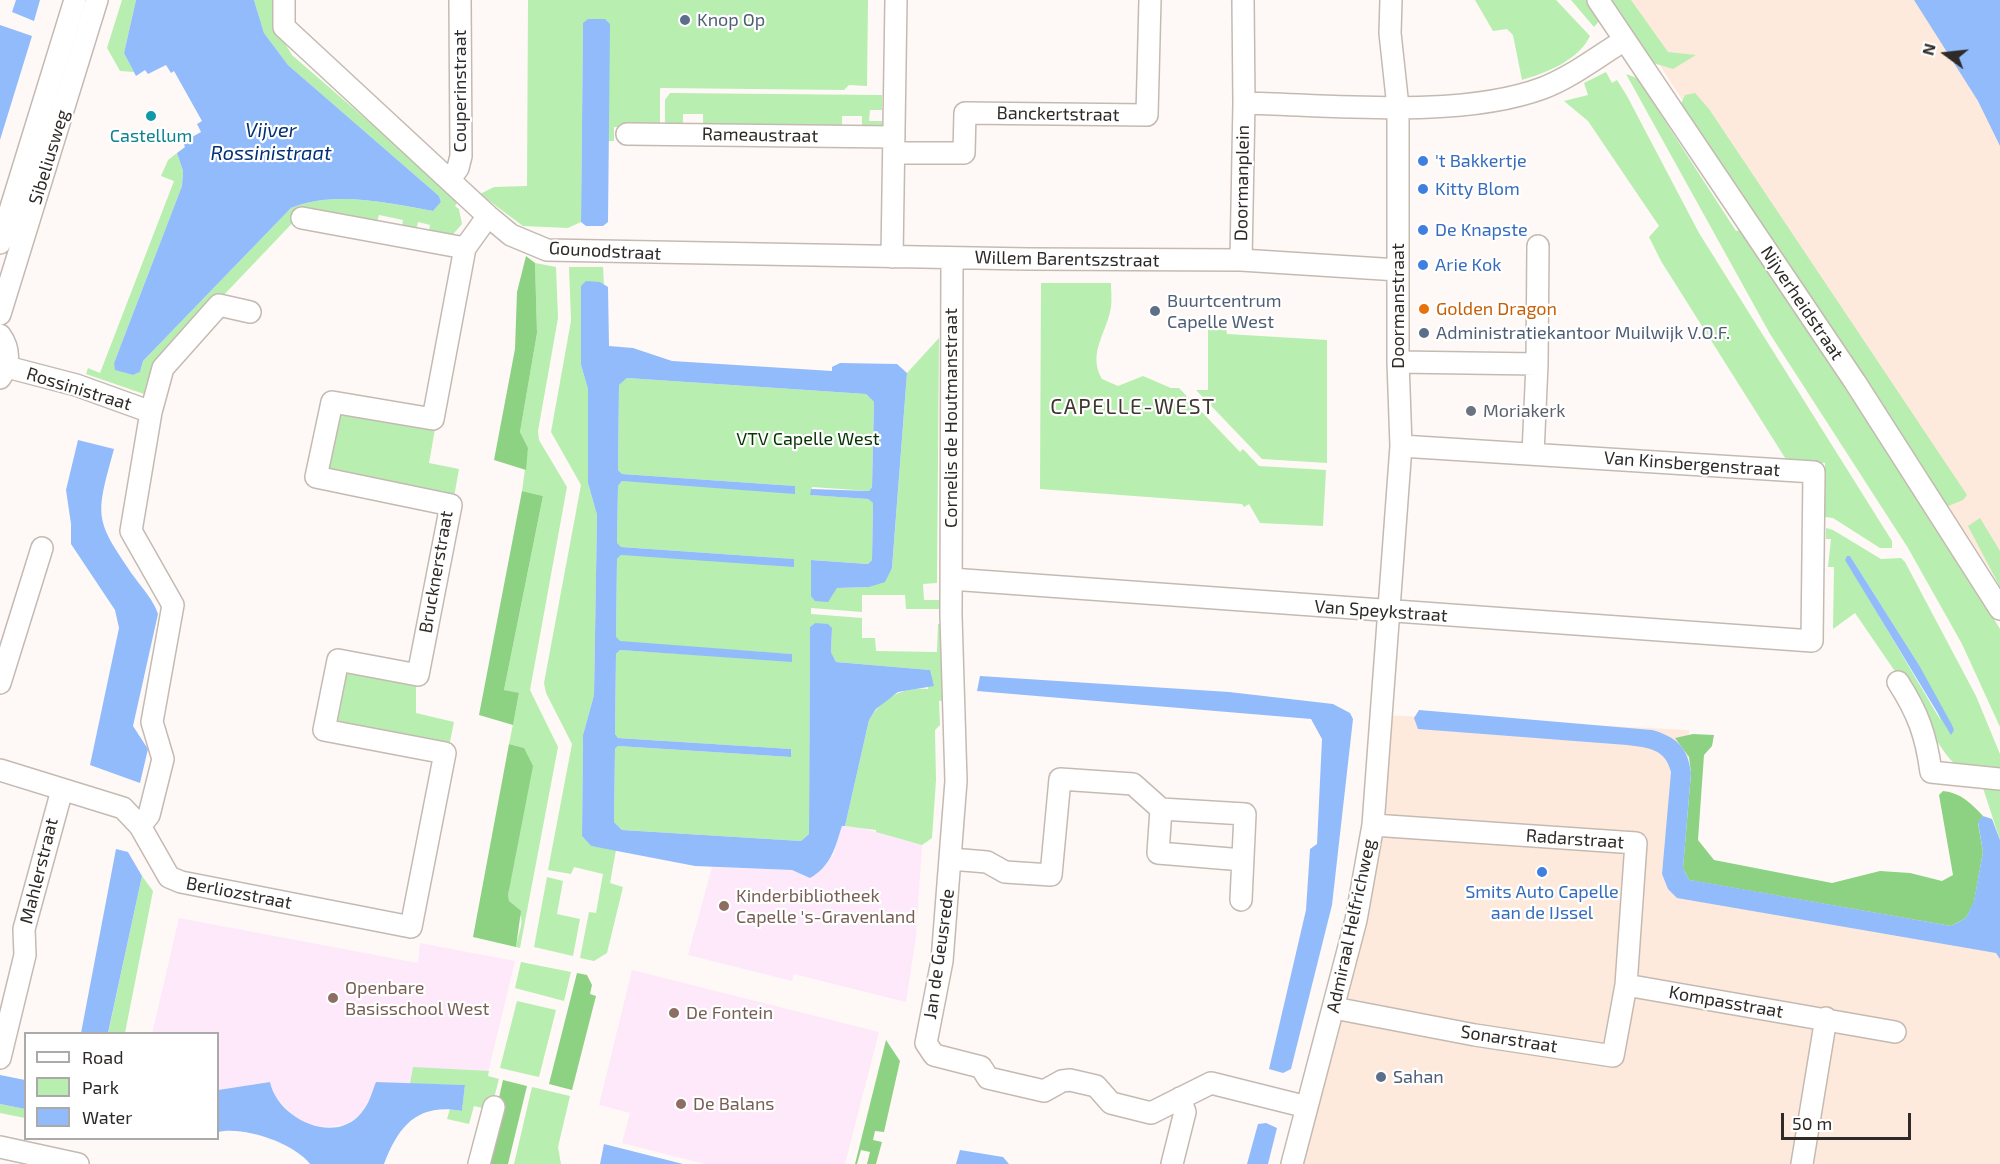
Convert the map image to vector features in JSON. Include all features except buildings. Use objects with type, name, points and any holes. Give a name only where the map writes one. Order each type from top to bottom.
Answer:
[{"type":"street","name":"Sibeliusweg","points":[[0,243],[75,0]]},
{"type":"street","name":"Sibeliusweg","points":[[0,314],[97,0]]},
{"type":"street","name":"Gounodstraat","points":[[284,0],[284,27],[511,235],[547,250],[892,257]]},
{"type":"street","name":"Couperinstraat","points":[[450,179],[458,168],[461,156],[460,0]]},
{"type":"street","points":[[892,257],[896,0]]},
{"type":"street","name":"Banckertstraat","points":[[894,145],[964,153],[965,113],[1147,115],[1150,0]]},
{"type":"street","points":[[1243,0],[1244,103]]},
{"type":"street","name":"Doormanstraat","points":[[1390,0],[1390,33],[1398,107],[1398,362],[1401,446],[1390,612]]},
{"type":"street","name":"Nijverheidstraat","points":[[1598,0],[1855,382],[2000,609]]},
{"type":"street","name":"Doormanplein","points":[[1398,270],[1241,260],[1244,103],[1424,108],[1511,98],[1544,88],[1568,76],[1625,39]]},
{"type":"street","name":"Rameaustraat","points":[[627,134],[894,145]]},
{"type":"street","name":"Brucknerstraat","points":[[411,927],[445,753],[324,730],[338,660],[418,675],[451,505],[316,477],[332,402],[434,419],[465,248],[488,216]]},
{"type":"street","points":[[302,218],[465,248]]},
{"type":"street","points":[[1533,454],[1537,364],[1538,246]]},
{"type":"street","name":"Willem Barentszstraat","points":[[892,257],[1241,260]]},
{"type":"street","name":"Cornelis de Houtmanstraat","points":[[951,579],[952,258]]},
{"type":"street","name":"Rossinistraat","points":[[140,826],[149,815],[163,759],[152,722],[173,605],[131,531],[151,412],[163,368],[219,305],[250,312]]},
{"type":"street","points":[[0,335],[8,350],[3,373]]},
{"type":"street","points":[[1398,362],[1537,364]]},
{"type":"street","name":"Rossinistraat","points":[[3,373],[76,386],[151,412]]},
{"type":"street","name":"Van Kinsbergenstraat","points":[[1401,446],[1814,472],[1812,641]]},
{"type":"street","points":[[0,683],[42,548]]},
{"type":"street","name":"Van Speykstraat","points":[[951,579],[1812,641]]},
{"type":"street","name":"Jan de Geusrede","points":[[951,579],[956,781],[942,961],[926,1043],[934,1055],[981,1067],[988,1078],[1038,1091],[1044,1091],[1066,1080],[1096,1086],[1111,1103],[1151,1113],[1205,1084],[1214,1083],[1307,1107]]},
{"type":"street","name":"Admiraal Helfrichweg","points":[[1292,1164],[1356,920],[1373,825],[1390,612]]},
{"type":"street","points":[[1898,682],[1912,703],[1926,736],[1931,772],[2000,779]]},
{"type":"street","name":"Berliozstraat","points":[[0,770],[123,808],[140,826],[169,877],[181,882],[411,927]]},
{"type":"street","points":[[951,859],[987,862],[1005,872],[1051,875],[1060,779],[1133,784],[1161,808],[1245,814],[1241,900]]},
{"type":"street","name":"Mahlerstraat","points":[[0,1059],[26,955],[24,929],[62,790]]},
{"type":"street","points":[[1161,808],[1158,853],[1243,860]]},
{"type":"street","name":"Radarstraat","points":[[1373,825],[1636,843],[1626,985]]},
{"type":"street","name":"Sonarstraat","points":[[1334,1008],[1475,1035],[1613,1056],[1626,985]]},
{"type":"street","name":"Kompasstraat","points":[[1626,985],[1826,1018],[1895,1032]]},
{"type":"street","points":[[1802,1164],[1826,1018]]},
{"type":"street","points":[[1172,1164],[1185,1112],[1180,1098]]},
{"type":"street","points":[[479,1164],[494,1107]]},
{"type":"street","points":[[0,1147],[78,1164]]},
{"type":"shaded area","points":[[1617,0],[1952,0],[2000,98],[2000,585]]},
{"type":"shaded area","points":[[1382,715],[1689,730],[1685,874],[2000,933],[2000,1164],[1292,1164],[1359,905]]},
{"type":"shaded area","points":[[851,825],[922,845],[916,937],[906,1002],[794,974],[792,981],[688,955],[712,867],[792,870],[810,878],[833,855],[842,826],[850,827]]},
{"type":"shaded area","name":"Openbare Basisschool West","points":[[179,918],[418,963],[420,943],[515,961],[485,1085],[377,1082],[362,1114],[347,1124],[330,1127],[313,1126],[295,1117],[272,1094],[270,1082],[219,1090],[219,1032],[152,1032]]},
{"type":"shaded area","points":[[632,970],[879,1032],[845,1164],[705,1164],[622,1143],[630,1113],[599,1105]]},
{"type":"green space","points":[[122,0],[136,0],[124,53],[134,72],[120,71],[107,48]]},
{"type":"green space","points":[[254,0],[275,0],[281,37],[292,55],[459,200],[455,206],[459,209],[462,224],[447,241],[428,238],[430,225],[418,222],[415,235],[401,233],[403,220],[379,215],[375,228],[301,214],[159,363],[154,382],[147,381],[144,394],[86,374],[88,368],[100,373],[174,181],[161,176],[168,160],[177,153],[183,171],[182,186],[114,363],[116,370],[133,375],[140,372],[143,361],[291,208],[325,200],[343,199],[380,202],[433,211],[441,202],[439,196],[288,65],[264,33]]},
{"type":"green space","points":[[528,0],[868,0],[867,86],[849,85],[844,90],[660,88],[660,127],[614,127],[614,141],[608,141],[583,23],[581,222],[568,228],[523,226],[480,194],[494,187],[527,186]]},
{"type":"green space","points":[[1475,0],[1556,0],[1590,36],[1570,59],[1541,74],[1522,80],[1513,35],[1507,29],[1493,31]]},
{"type":"green space","points":[[1571,0],[1588,0],[1600,20],[1594,27]]},
{"type":"green space","points":[[1609,0],[1631,0],[1668,52],[1696,55],[1673,69],[1653,63]]},
{"type":"green space","points":[[1606,72],[1612,83],[1617,80],[1627,96],[1699,233],[1892,541],[1892,548],[1880,548],[1833,518],[1825,517],[1825,463],[1787,461],[1661,261],[1649,237],[1659,226],[1588,121],[1564,101],[1588,95],[1584,83]]},
{"type":"green space","points":[[1626,74],[1637,78],[1736,231],[1745,229],[1934,521],[2000,629],[2000,727],[1962,644],[1908,548],[1770,334]]},
{"type":"green space","points":[[670,93],[882,95],[882,110],[870,110],[869,121],[882,121],[882,129],[862,129],[862,116],[842,116],[842,129],[703,128],[703,114],[683,114],[683,127],[665,127],[665,100]]},
{"type":"green space","points":[[1695,93],[1709,109],[1967,495],[1963,500],[1941,509],[1680,106],[1685,95]]},
{"type":"green space","points":[[526,256],[535,263],[537,333],[520,432],[528,448],[526,470],[494,460],[515,349],[517,292]]},
{"type":"green space","points":[[535,263],[556,267],[558,318],[538,431],[539,440],[567,487],[530,690],[558,747],[520,948],[516,947],[522,921],[508,896],[524,748],[509,744],[519,694],[504,690],[543,496],[522,491],[528,448],[520,432],[537,333]]},
{"type":"green space","points":[[569,267],[603,267],[604,285],[600,282],[581,286],[581,365],[588,389],[588,483],[597,515],[594,695],[583,735],[582,836],[591,846],[616,850],[610,883],[623,887],[607,953],[594,961],[580,958],[589,912],[596,913],[603,874],[574,867],[571,874],[548,870],[572,744],[546,693],[544,683],[581,485],[551,432],[571,321]]},
{"type":"green space","points":[[1041,283],[1111,283],[1111,307],[1097,352],[1098,370],[1102,379],[1118,386],[1143,376],[1171,388],[1179,388],[1240,452],[1243,449],[1259,466],[1326,470],[1323,526],[1260,523],[1249,504],[1244,507],[1242,504],[1040,489]]},
{"type":"green space","points":[[1208,328],[1226,328],[1227,334],[1327,340],[1327,463],[1262,459],[1196,390],[1208,390]]},
{"type":"green space","name":"VTV Capelle West","points":[[939,338],[937,583],[923,584],[924,600],[942,600],[943,609],[906,609],[905,595],[862,595],[862,612],[811,608],[811,614],[862,618],[862,638],[875,638],[876,651],[937,652],[938,624],[943,624],[946,700],[939,701],[940,725],[935,730],[936,780],[932,838],[922,845],[876,832],[876,830],[845,826],[869,720],[880,706],[901,692],[928,689],[930,670],[836,662],[831,652],[832,628],[815,623],[810,627],[809,834],[801,841],[622,830],[614,822],[615,749],[618,746],[791,757],[791,749],[618,738],[615,734],[616,654],[620,650],[792,661],[791,654],[620,642],[616,638],[617,559],[621,555],[794,559],[621,547],[617,544],[618,486],[622,481],[795,486],[622,474],[618,470],[619,385],[627,378],[866,394],[874,402],[872,487],[869,491],[812,487],[811,495],[868,499],[873,503],[872,560],[868,564],[812,560],[833,592],[837,588],[869,587],[892,569],[907,373]]},
{"type":"green space","points":[[334,410],[435,429],[429,463],[459,469],[454,497],[323,471]]},
{"type":"green space","points":[[522,491],[543,496],[504,690],[519,693],[513,725],[479,715]]},
{"type":"green space","points":[[1980,518],[2000,551],[2000,587],[1968,526]]},
{"type":"green space","points":[[1826,528],[1881,559],[1901,558],[1905,562],[1976,696],[2000,754],[2000,775],[1963,769],[1955,764],[1931,730],[1908,682],[1903,683],[1855,613],[1833,629],[1834,567],[1828,567],[1831,539],[1826,539]],"holes":[[[1850,556],[1919,665],[1941,721],[1846,560]]]},
{"type":"green space","points":[[343,672],[416,684],[416,713],[454,722],[449,747],[333,724]]},
{"type":"green space","points":[[1693,734],[1714,735],[1712,746],[1704,755],[1698,840],[1714,860],[1832,883],[1880,871],[1910,873],[1942,881],[1953,875],[1939,795],[1943,791],[1965,799],[1983,816],[1978,823],[1983,852],[1974,902],[1966,918],[1951,926],[1689,880],[1683,868],[1691,773],[1689,757],[1675,738]]},
{"type":"green space","points":[[509,744],[524,748],[533,766],[508,895],[509,901],[521,911],[516,947],[473,937]]},
{"type":"green space","points":[[1981,782],[2000,783],[2000,840]]},
{"type":"green space","points":[[142,876],[153,891],[125,1032],[108,1032]]},
{"type":"green space","points":[[547,877],[563,881],[557,914],[580,919],[573,956],[534,947]]},
{"type":"green space","points":[[521,962],[571,972],[564,1001],[515,988]]},
{"type":"green space","points":[[577,973],[587,975],[592,985],[590,994],[596,996],[572,1090],[549,1084]]},
{"type":"green space","points":[[517,1001],[556,1010],[539,1077],[500,1068]]},
{"type":"green space","points":[[886,1040],[900,1061],[884,1132],[875,1131],[873,1140],[882,1142],[876,1164],[867,1164],[870,1152],[861,1150],[857,1164],[855,1164]]},
{"type":"green space","points":[[413,1067],[489,1071],[488,1076],[499,1079],[493,1102],[486,1109],[474,1106],[469,1124],[447,1119],[450,1109],[462,1111],[465,1085],[410,1084]]},
{"type":"green space","points":[[503,1080],[527,1086],[508,1164],[484,1164]]},
{"type":"green space","points":[[532,1087],[570,1096],[558,1147],[561,1164],[514,1164]]},
{"type":"green space","points":[[0,1104],[24,1109],[24,1118],[0,1113]]},
{"type":"water","points":[[16,0],[40,0],[34,21],[12,12]]},
{"type":"water","name":"Vijver Rossinistraat","points":[[136,0],[254,0],[264,33],[288,65],[439,196],[441,202],[433,211],[380,202],[343,199],[325,200],[291,208],[143,361],[140,372],[133,375],[115,370],[114,363],[182,186],[183,171],[177,153],[185,147],[183,142],[201,132],[197,124],[202,121],[174,71],[171,73],[166,65],[148,74],[145,70],[136,76],[124,53]]},
{"type":"water","points":[[1914,0],[2000,0],[2000,146],[1978,101]]},
{"type":"water","points":[[588,19],[605,19],[610,24],[608,222],[603,226],[586,226],[581,222],[583,23]]},
{"type":"water","points":[[0,25],[32,36],[0,140]]},
{"type":"water","points":[[586,281],[600,282],[608,287],[609,346],[633,348],[672,361],[832,371],[832,367],[840,363],[897,364],[907,373],[892,568],[885,582],[869,587],[837,588],[828,602],[815,601],[811,596],[811,560],[868,564],[872,560],[873,503],[868,499],[810,495],[811,489],[869,491],[872,487],[874,402],[866,394],[627,378],[619,385],[618,470],[622,474],[795,486],[795,494],[622,481],[618,486],[617,543],[621,547],[794,559],[794,567],[621,555],[617,559],[616,637],[620,641],[792,654],[792,662],[620,650],[616,654],[615,734],[618,738],[791,749],[791,757],[618,746],[615,749],[614,822],[622,830],[801,841],[809,834],[810,627],[815,623],[828,624],[832,628],[831,652],[836,662],[930,670],[934,686],[898,692],[876,709],[869,720],[845,826],[842,826],[828,862],[810,878],[792,870],[695,866],[591,846],[582,836],[583,735],[594,695],[597,515],[588,483],[588,389],[581,365],[581,286]]},
{"type":"water","points":[[78,440],[114,449],[101,505],[105,529],[158,614],[133,726],[148,749],[140,783],[90,765],[119,628],[115,610],[71,544],[71,524],[66,490]]},
{"type":"water","points":[[1847,556],[1850,556],[1919,665],[1952,725],[1954,730],[1951,735],[1845,560]]},
{"type":"water","points":[[980,676],[1229,692],[1333,704],[1350,713],[1353,719],[1332,905],[1291,1069],[1283,1073],[1269,1069],[1306,910],[1310,849],[1317,844],[1322,739],[1311,719],[977,691]]},
{"type":"water","points":[[1419,710],[1652,730],[1675,740],[1684,750],[1691,773],[1683,868],[1689,880],[1951,926],[1966,918],[1974,901],[1983,852],[1978,822],[1983,816],[1992,819],[2000,840],[2000,959],[1996,953],[1677,898],[1668,889],[1662,874],[1671,772],[1665,758],[1660,754],[1649,749],[1627,745],[1418,729],[1414,718]]},
{"type":"water","points":[[116,849],[128,852],[142,876],[108,1032],[81,1032]]},
{"type":"water","points":[[0,1075],[24,1080],[24,1109],[0,1104]]},
{"type":"water","points":[[270,1082],[275,1095],[295,1117],[308,1124],[337,1127],[351,1122],[362,1112],[376,1082],[465,1085],[462,1111],[433,1110],[412,1120],[396,1138],[384,1164],[310,1164],[293,1149],[268,1138],[241,1132],[219,1132],[219,1090]]},
{"type":"water","points":[[1266,1123],[1277,1128],[1268,1164],[1247,1164],[1258,1124]]},
{"type":"water","points":[[604,1144],[683,1164],[600,1164]]},
{"type":"water","points":[[960,1150],[1003,1157],[1009,1164],[956,1164]]},
{"type":"place","name":"Knop Op","points":[[685,20]]},
{"type":"place","name":"Castellum","points":[[151,116]]},
{"type":"place","name":"'t Bakkertje","points":[[1423,161]]},
{"type":"place","name":"Kitty Blom","points":[[1423,189]]},
{"type":"place","name":"De Knapste","points":[[1423,230]]},
{"type":"place","name":"Arie Kok","points":[[1423,265]]},
{"type":"place","name":"Golden Dragon","points":[[1424,309]]},
{"type":"place","name":"Buurtcentrum Capelle West","points":[[1155,311]]},
{"type":"place","name":"Administratiekantoor Muilwijk V.O.F.","points":[[1424,333]]},
{"type":"place","name":"Moriakerk","points":[[1471,411]]},
{"type":"place","name":"Smits Auto Capelle aan de IJssel","points":[[1542,872]]},
{"type":"place","name":"Kinderbibliotheek Capelle 's-Gravenland","points":[[724,906]]},
{"type":"place","name":"Openbare Basisschool West","points":[[333,998]]},
{"type":"place","name":"De Fontein","points":[[674,1013]]},
{"type":"place","name":"Sahan","points":[[1381,1077]]},
{"type":"place","name":"De Balans","points":[[681,1104]]},
{"type":"district","name":"CAPELLE-WEST","points":[[1133,407]]}]
